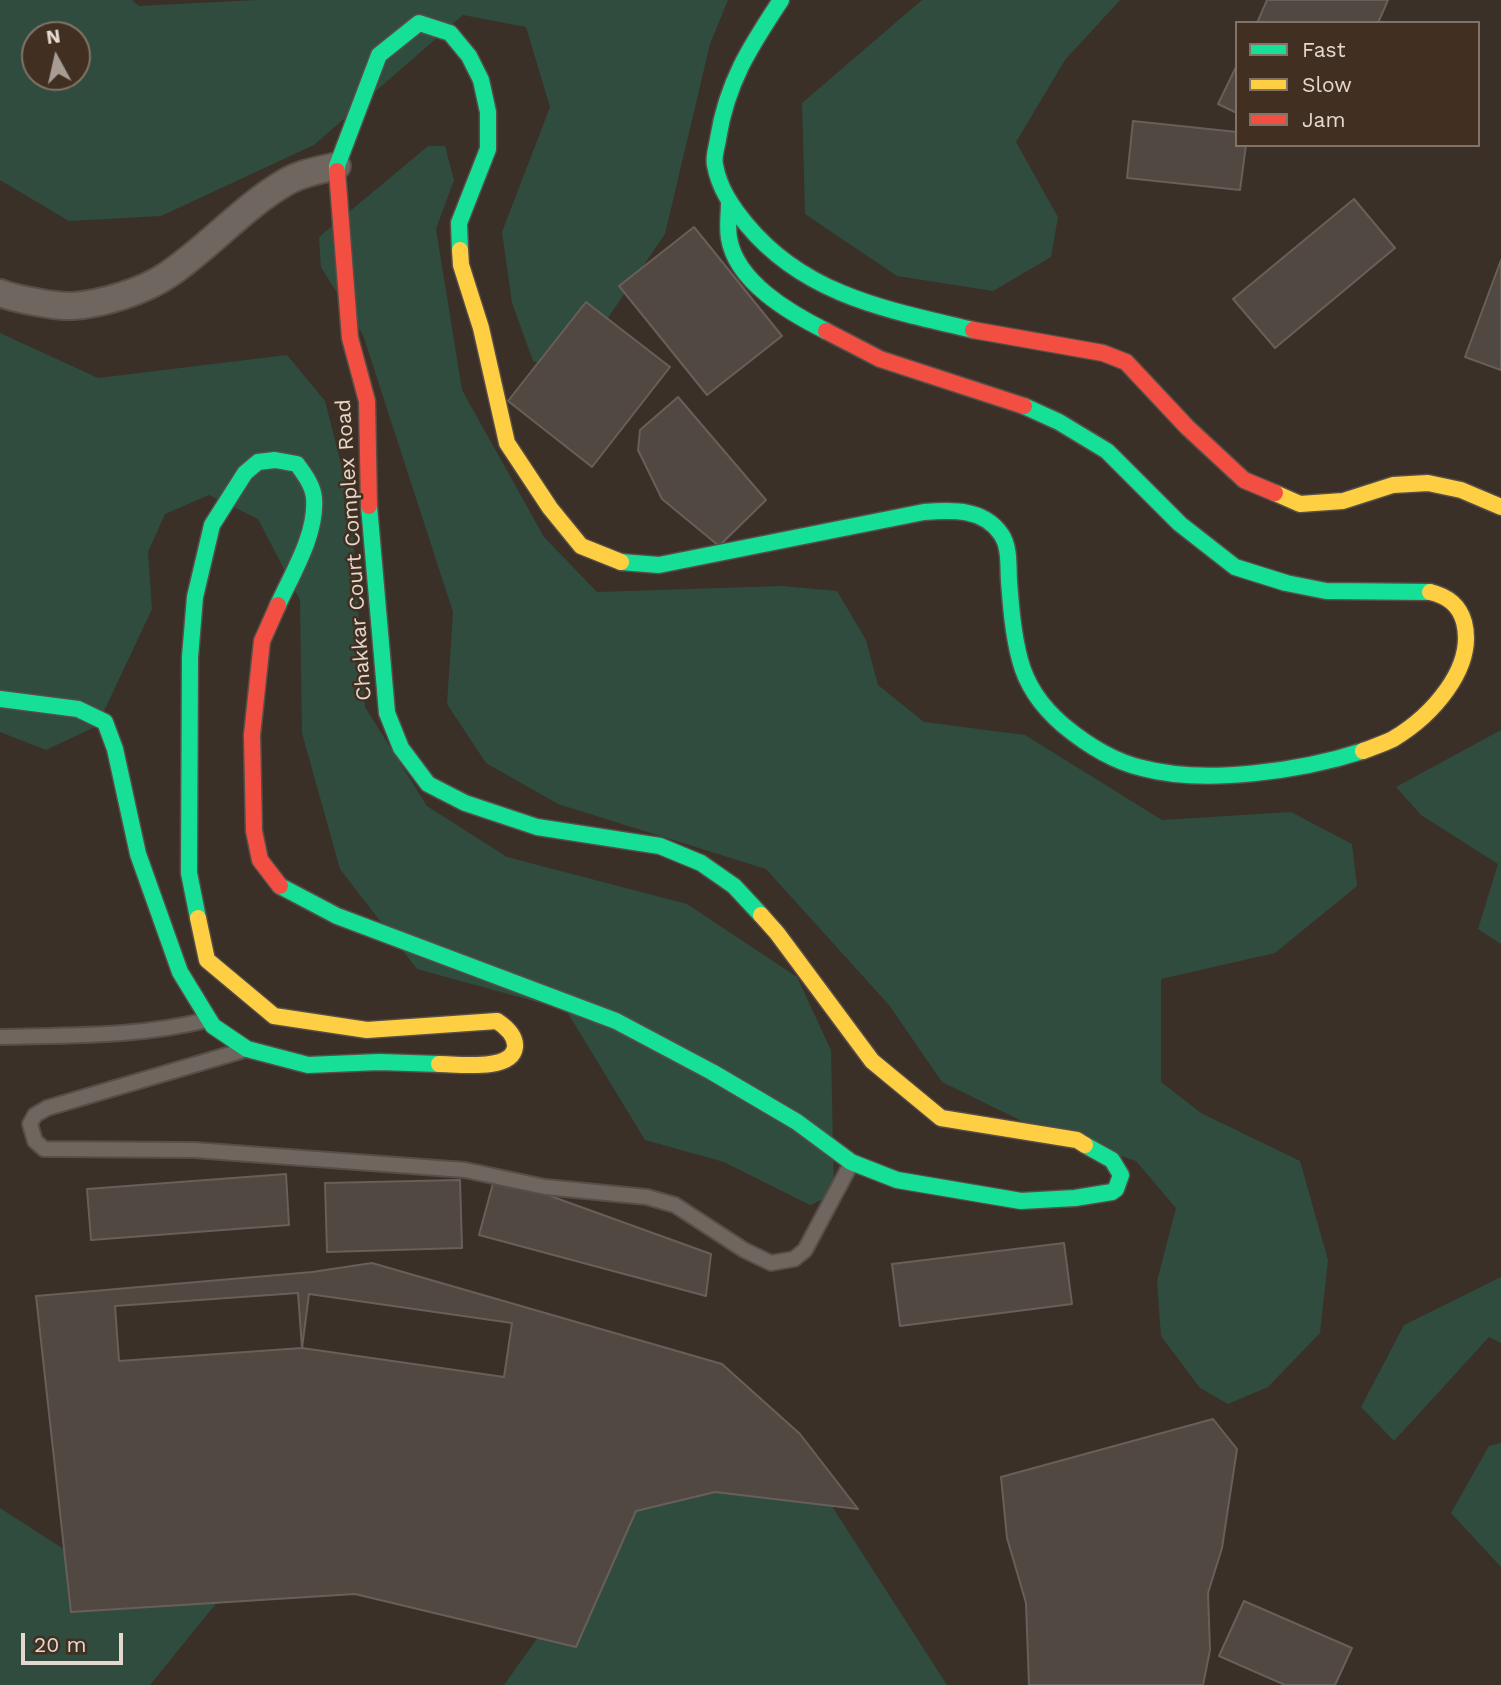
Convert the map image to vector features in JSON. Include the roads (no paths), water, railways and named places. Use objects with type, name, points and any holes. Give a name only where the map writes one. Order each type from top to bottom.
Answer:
[{"type":"main road","points":[[781,0],[733,80],[723,109],[714,163],[729,204],[759,240],[803,275],[831,290],[871,304],[973,330],[1065,344],[1126,362],[1187,427],[1244,480],[1300,503],[1343,501],[1393,485],[1429,483],[1461,490],[1501,507]]},
{"type":"main road","name":"Chakkar Court Complex Road","points":[[0,699],[78,709],[105,722],[115,748],[138,854],[180,972],[213,1026],[247,1049],[308,1065],[379,1062],[454,1066],[492,1065],[507,1060],[514,1049],[513,1037],[509,1028],[497,1021],[367,1030],[274,1016],[207,960],[189,873],[190,670],[195,597],[212,525],[244,473],[258,462],[275,460],[297,464],[307,477],[314,497],[309,537],[262,641],[252,735],[254,831],[260,860],[281,887],[337,916],[616,1021],[712,1072],[797,1122],[851,1162],[897,1180],[1021,1201],[1105,1195],[1116,1189],[1121,1175],[1112,1160],[1077,1140],[941,1118],[872,1061],[777,933],[734,886],[701,863],[660,846],[537,827],[466,803],[428,784],[401,748],[387,713],[369,507],[367,401],[350,338],[337,166],[379,55],[419,23],[450,33],[469,56],[481,80],[488,112],[488,149],[459,223],[461,265],[481,328],[507,443],[550,508],[581,546],[617,562],[659,565],[927,512],[977,514],[991,523],[1004,539],[1016,647],[1026,678],[1042,705],[1093,748],[1145,769],[1194,775],[1325,763],[1371,750],[1409,729],[1447,692],[1461,663],[1466,636],[1464,622],[1454,600],[1442,594],[1326,591],[1286,583],[1235,567],[1181,524],[1107,451],[1059,422],[1016,402],[880,359],[796,316],[765,294],[743,270],[729,239],[729,204]]},
{"type":"street","points":[[0,293],[10,297],[72,306],[122,296],[167,275],[256,202],[288,180],[337,166]]},
{"type":"lane","points":[[0,1037],[136,1034],[209,1019]]},
{"type":"lane","points":[[247,1049],[47,1108],[35,1115],[30,1124],[35,1141],[44,1149],[194,1150],[466,1170],[545,1187],[647,1197],[675,1205],[744,1250],[771,1264],[794,1259],[805,1250],[851,1162]]}]
